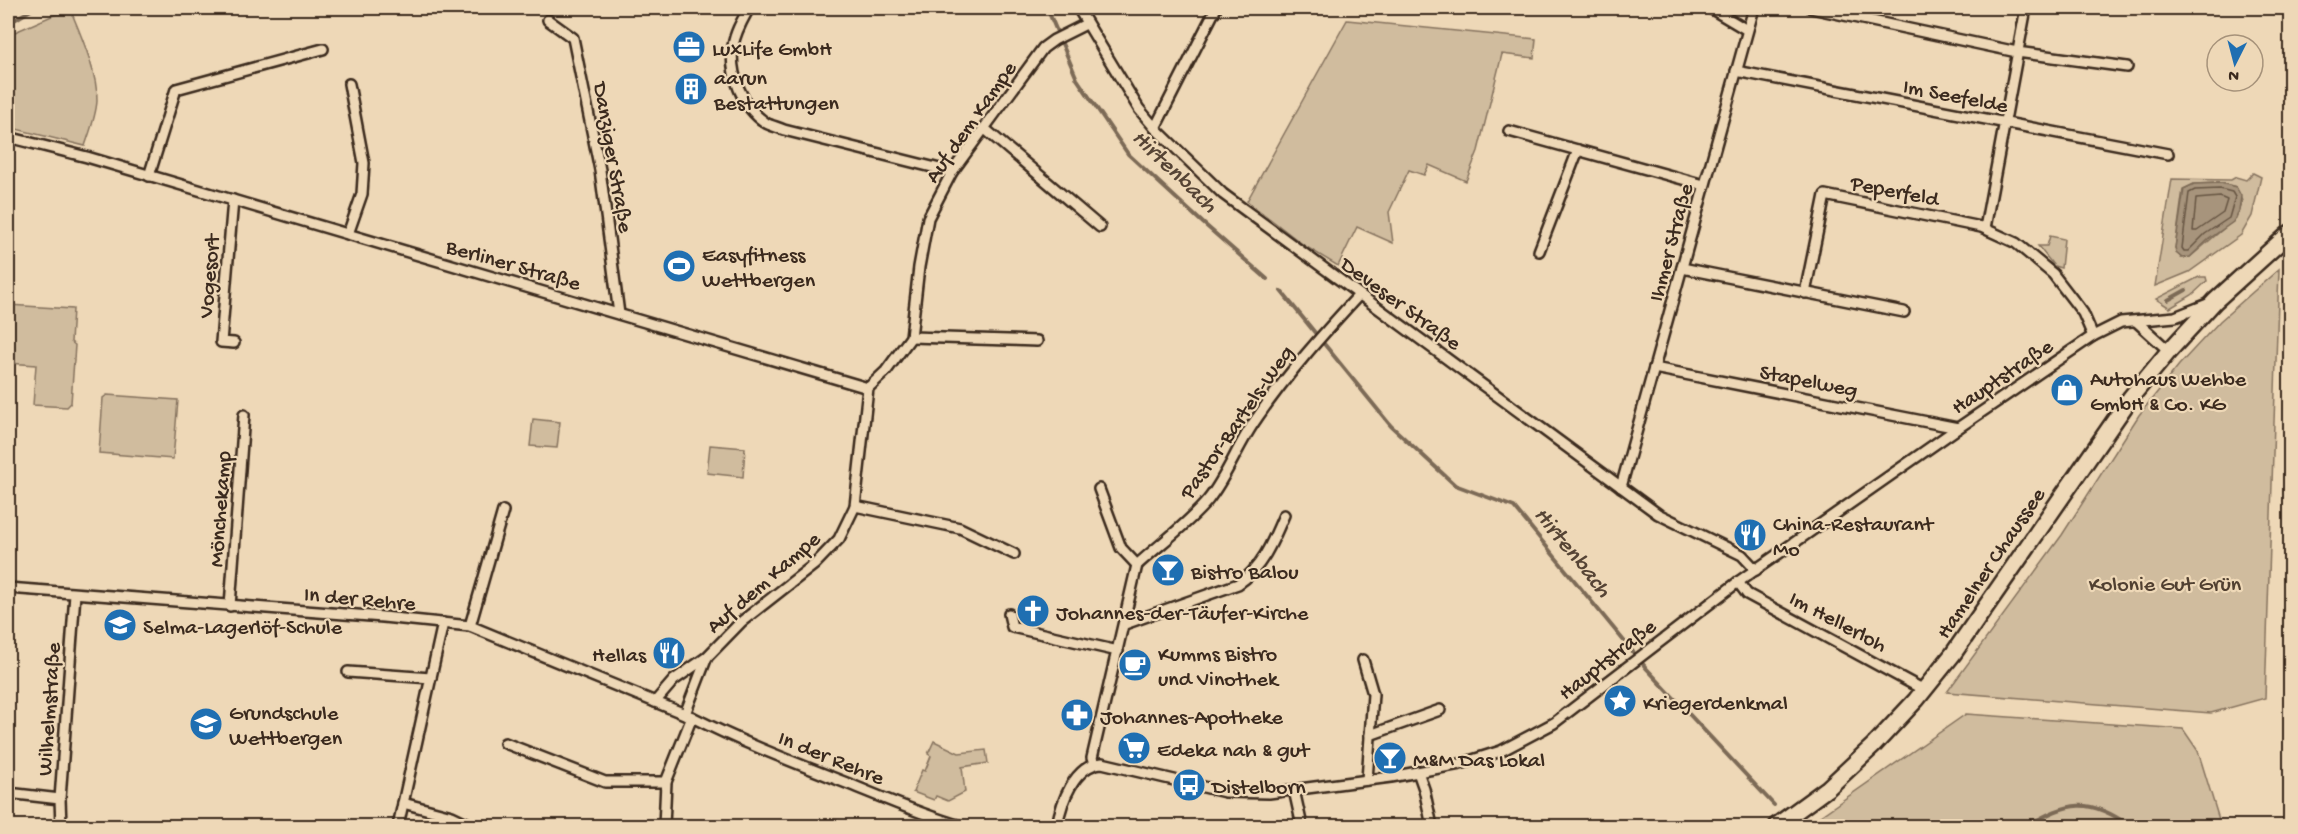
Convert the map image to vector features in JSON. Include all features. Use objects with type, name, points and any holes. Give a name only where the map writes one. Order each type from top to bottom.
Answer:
[{"type":"main road","name":"Hamelner Chaussee","points":[[1776,826],[1828,788],[1873,746],[1924,690],[1953,654],[2132,397],[2169,351],[2216,301],[2290,233]]},
{"type":"street","points":[[749,8],[733,45],[734,70],[741,95],[767,123],[784,130],[952,172]]},
{"type":"street","name":"Deveser Straße","points":[[1078,8],[1139,109],[1155,128],[1234,203],[1658,514],[1742,555],[1756,570]]},
{"type":"street","points":[[1155,128],[1216,8]]},
{"type":"street","points":[[1710,8],[1747,30]]},
{"type":"street","name":"Ihmer Straße","points":[[1621,487],[1754,8]]},
{"type":"street","points":[[1811,8],[2017,52],[2127,67]]},
{"type":"street","points":[[1985,228],[2026,8]]},
{"type":"street","name":"Danziger Straße","points":[[548,20],[573,38],[600,170],[619,314]]},
{"type":"street","name":"Auf dem Kampe","points":[[656,702],[674,680],[707,657],[741,622],[815,564],[839,539],[855,506],[868,388],[886,371],[911,337],[919,267],[928,219],[952,172],[1043,48],[1086,24]]},
{"type":"street","points":[[150,176],[176,89],[323,49]]},
{"type":"street","name":"Im Seefelde","points":[[1736,71],[2168,154]]},
{"type":"street","points":[[348,234],[362,194],[364,163],[349,84]]},
{"type":"street","points":[[985,129],[1100,227]]},
{"type":"street","points":[[1509,131],[1704,185]]},
{"type":"street","name":"Berliner Straße","points":[[8,137],[233,200],[868,388]]},
{"type":"street","points":[[1539,251],[1578,150]]},
{"type":"street","name":"Peperfeld","points":[[1806,293],[1825,195],[1985,228],[2016,243],[2053,274],[2084,313],[2093,336]]},
{"type":"street","name":"Vogesort","points":[[233,200],[221,342],[234,343]]},
{"type":"street","points":[[1682,268],[1904,312]]},
{"type":"street","name":"Pastor-Bartels-Weg","points":[[1137,565],[1206,502],[1228,471],[1255,420],[1319,339],[1359,295]]},
{"type":"street","name":"Hauptstraße","points":[[1094,764],[1101,763],[1225,792],[1269,793],[1418,772],[1460,764],[1501,751],[1554,723],[1738,582],[2093,336],[2121,322],[2175,317],[2216,301]]},
{"type":"street","points":[[2137,322],[2169,351]]},
{"type":"street","points":[[911,337],[1037,341]]},
{"type":"street","name":"Stapelweg","points":[[1654,368],[1958,428]]},
{"type":"street","name":"Mönchekamp","points":[[230,606],[244,415]]},
{"type":"street","points":[[1057,826],[1063,805],[1076,777],[1086,767],[1094,764],[1092,758],[1137,565],[1121,548],[1099,489]]},
{"type":"street","points":[[855,506],[960,528],[1014,554]]},
{"type":"street","points":[[470,626],[503,511]]},
{"type":"street","points":[[1125,624],[1238,584],[1248,577],[1271,548],[1284,515]]},
{"type":"street","name":"Im Hellerloh","points":[[1738,582],[1747,594],[1924,690]]},
{"type":"street","name":"In der Rehre","points":[[8,588],[470,626],[656,702],[782,757],[905,807],[961,826]]},
{"type":"street","name":"Wilhelmstraße","points":[[61,826],[60,799],[75,594]]},
{"type":"street","points":[[1009,614],[1012,627],[1118,651]]},
{"type":"street","points":[[398,826],[443,623]]},
{"type":"street","name":"Auf dem Kampe","points":[[688,716],[707,657]]},
{"type":"street","points":[[1363,660],[1373,694],[1367,780]]},
{"type":"street","points":[[348,672],[431,678]]},
{"type":"street","points":[[1370,735],[1440,710]]},
{"type":"street","points":[[664,826],[666,782],[688,716]]},
{"type":"street","points":[[505,743],[605,782],[666,782]]},
{"type":"street","points":[[1418,772],[1432,826]]},
{"type":"street","points":[[1294,790],[1302,826]]},
{"type":"street","points":[[8,794],[60,799]]},
{"type":"street","points":[[403,803],[452,816],[473,826]]},
{"type":"green space","points":[[71,11],[88,55],[97,90],[95,112],[85,146],[8,127],[8,35],[54,15]]},
{"type":"green space","points":[[1347,20],[1536,39],[1534,58],[1502,54],[1478,151],[1466,181],[1429,165],[1424,175],[1409,170],[1389,212],[1393,243],[1357,227],[1338,266],[1305,246],[1247,201]]},
{"type":"green space","points":[[2253,173],[2261,177],[2252,216],[2241,235],[2189,272],[2155,286],[2172,179],[2231,180],[2236,177],[2246,180]],"holes":[[[2220,183],[2236,187],[2242,201],[2236,218],[2190,257],[2181,258],[2175,248],[2183,189],[2194,184]]]},
{"type":"green space","points":[[2050,236],[2064,239],[2061,268],[2054,266],[2038,246],[2047,246]]},
{"type":"green space","name":"Kolonie Gut Grün","points":[[2279,269],[2265,698],[2211,713],[1947,692],[2062,535],[2139,415],[2179,365],[2220,321]]},
{"type":"green space","points":[[2199,277],[2206,277],[2207,281],[2192,295],[2170,308],[2156,299]]},
{"type":"green space","points":[[8,305],[73,309],[71,342],[75,345],[71,403],[67,407],[33,405],[36,365],[8,363]]},
{"type":"green space","points":[[107,395],[178,400],[173,459],[99,453],[103,398]]},
{"type":"green space","points":[[533,419],[560,422],[557,448],[530,446]]},
{"type":"green space","points":[[710,445],[745,448],[743,477],[707,473]]},
{"type":"green space","points":[[1966,714],[2183,729],[2198,751],[2221,826],[1806,826]]},
{"type":"green space","points":[[934,741],[959,753],[986,750],[988,763],[962,767],[965,792],[948,801],[936,796],[934,800],[913,792],[922,770],[925,771],[931,756],[928,754]]},
{"type":"water","points":[[2221,183],[2236,187],[2241,196],[2239,211],[2233,222],[2209,239],[2190,257],[2182,258],[2176,253],[2175,248],[2184,189],[2194,184]]},
{"type":"waterway","name":"Hirtenbach","points":[[8,21],[34,8]]},
{"type":"waterway","name":"Hirtenbach","points":[[1047,8],[1077,79],[1128,154],[1267,279]]},
{"type":"waterway","points":[[2168,300],[2186,290]]},
{"type":"waterway","name":"Hirtenbach","points":[[1281,291],[1391,426],[1455,485],[1514,507],[1647,669],[1774,805]]},
{"type":"waterway","name":"Hirtenbach","points":[[2027,826],[2055,811],[2079,806],[2103,810],[2130,826]]},
{"type":"place","name":"LuxLife GmbH","points":[[689,47]]},
{"type":"place","name":"aarun Bestattungen","points":[[691,89]]},
{"type":"place","name":"Easyfitness Wettbergen","points":[[679,266]]},
{"type":"place","name":"Autohaus Wehbe GmbH & Co. KG","points":[[2067,390]]},
{"type":"place","name":"China-Restaurant Mo","points":[[1750,535]]},
{"type":"place","name":"Bistro Balou","points":[[1168,570]]},
{"type":"place","name":"Johannes-der-Täufer-Kirche","points":[[1033,611]]},
{"type":"place","name":"Selma-Lagerlöf-Schule","points":[[120,625]]},
{"type":"place","name":"Hellas","points":[[669,653]]},
{"type":"place","name":"Kumms Bistro und Vinothek","points":[[1135,665]]},
{"type":"place","name":"Kriegerdenkmal","points":[[1620,701]]},
{"type":"place","name":"Johannes-Apotheke","points":[[1077,715]]},
{"type":"place","name":"Grundschule Wettbergen","points":[[206,724]]},
{"type":"place","name":"Edeka nah & gut","points":[[1134,748]]},
{"type":"place","name":"M&M Das Lokal","points":[[1390,758]]},
{"type":"place","name":"Distelborn","points":[[1189,785]]}]
